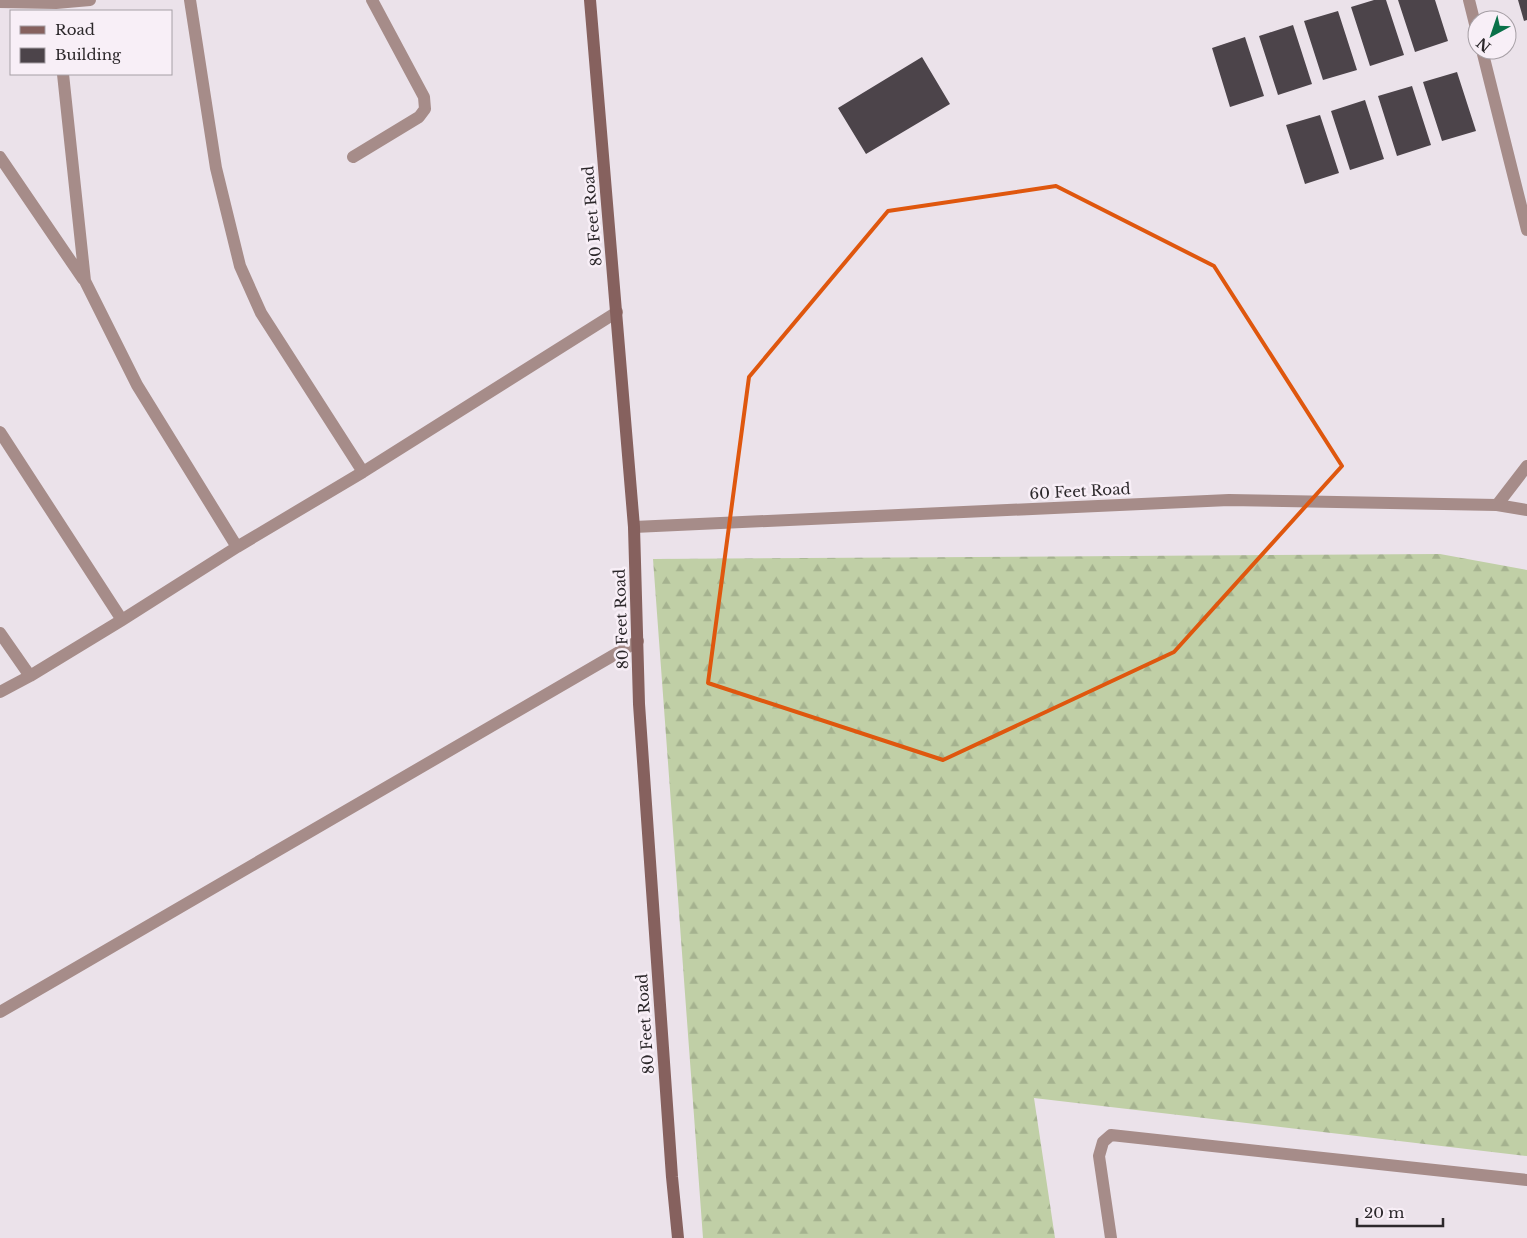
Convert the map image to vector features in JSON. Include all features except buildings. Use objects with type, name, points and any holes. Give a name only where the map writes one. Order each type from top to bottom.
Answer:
[{"type":"main road","name":"80 Feet Road","points":[[590,0],[634,527],[639,704],[672,1177],[678,1238]]},
{"type":"street","points":[[0,2],[56,7],[90,0]]},
{"type":"street","points":[[190,0],[216,168],[240,266],[261,313],[363,472]]},
{"type":"street","points":[[353,157],[419,117],[425,109],[424,97],[372,0]]},
{"type":"street","points":[[1484,60],[1527,230]]},
{"type":"street","points":[[63,75],[85,281]]},
{"type":"street","points":[[0,157],[85,281],[137,385],[237,547]]},
{"type":"street","points":[[0,692],[30,676],[237,547],[363,472],[617,312]]},
{"type":"street","points":[[0,432],[122,620]]},
{"type":"street","points":[[1497,505],[1527,466]]},
{"type":"street","name":"60 Feet Road","points":[[634,527],[1229,500],[1497,505],[1527,510]]},
{"type":"street","points":[[0,633],[30,676]]},
{"type":"street","points":[[0,1012],[638,641]]},
{"type":"street","points":[[1111,1238],[1099,1156],[1103,1142],[1110,1135],[1527,1180]]},
{"type":"highlighted area","points":[[1056,186],[1214,266],[1342,466],[1174,652],[943,760],[708,683],[749,377],[888,211]]},
{"type":"green space","points":[[1440,554],[1527,570],[1527,1156],[1034,1098],[1055,1238],[703,1238],[653,559]]}]
